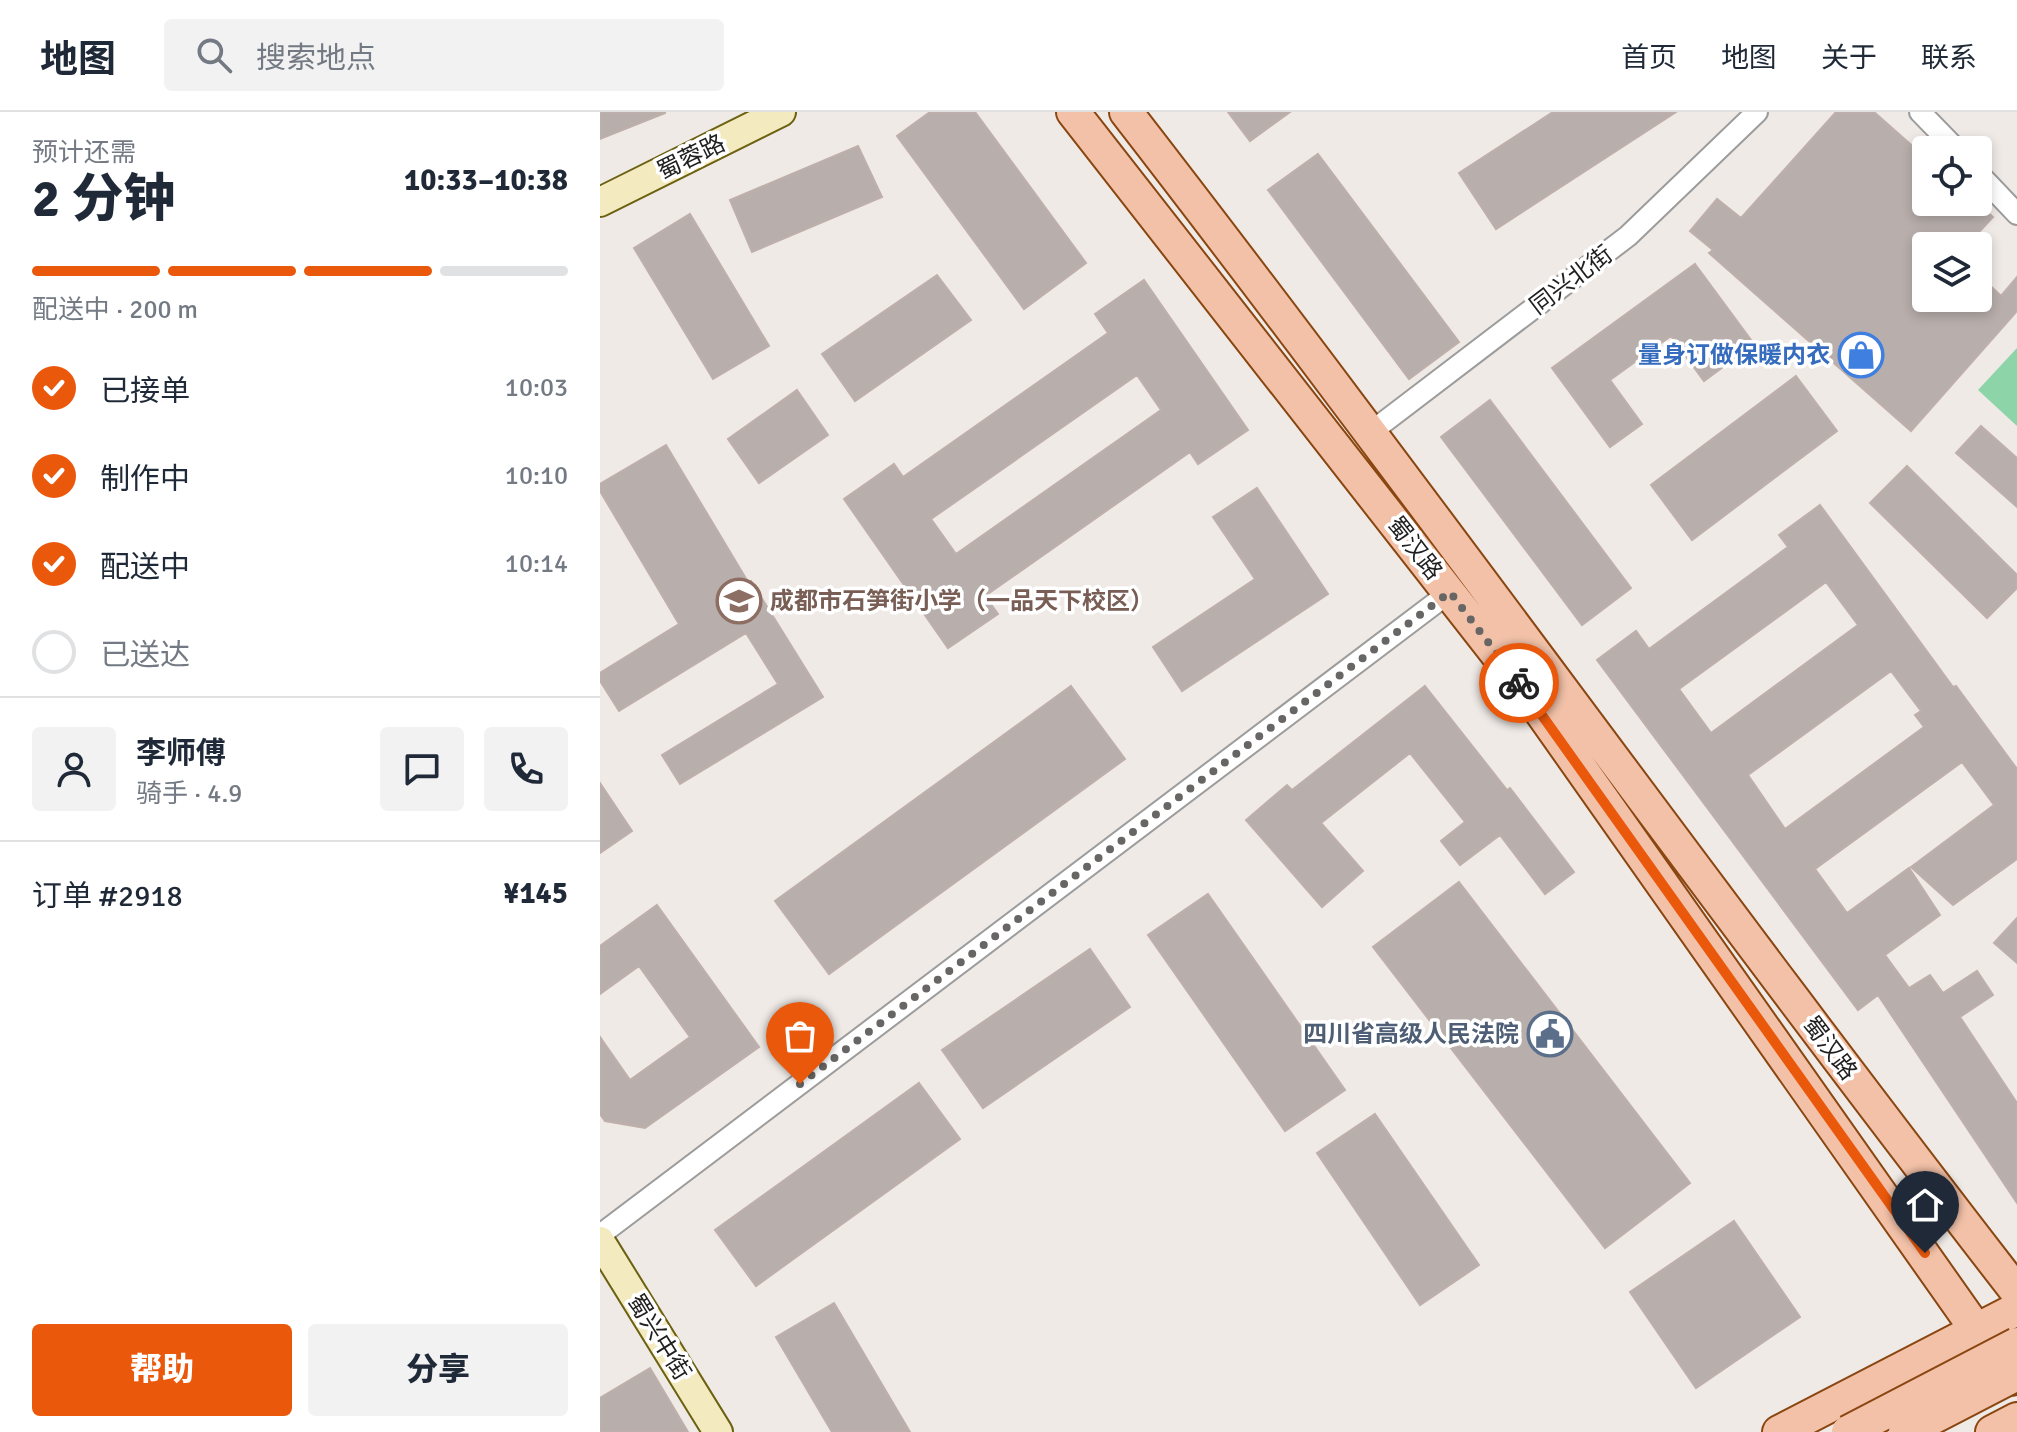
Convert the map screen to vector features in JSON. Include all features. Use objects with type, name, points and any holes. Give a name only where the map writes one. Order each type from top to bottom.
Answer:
[{"type":"main road","name":"蜀汉路","points":[[1073,112],[1529,695],[2017,1388]]},
{"type":"main road","name":"蜀汉路","points":[[1126,112],[1371,432],[1908,1152],[2017,1292]]},
{"type":"main road","points":[[1779,1432],[2017,1309]]},
{"type":"main road","points":[[1848,1432],[2017,1344]]},
{"type":"main road","points":[[1905,1432],[2017,1374]]},
{"type":"main road","points":[[1992,1432],[2017,1419]]},
{"type":"street","name":"蜀蓉路","points":[[600,202],[781,112]]},
{"type":"street","name":"同兴北街","points":[[1371,432],[1628,236],[1757,112]]},
{"type":"street","points":[[1920,112],[1943,136]]},
{"type":"street","points":[[1992,188],[2017,214]]},
{"type":"street","points":[[600,1235],[1450,592]]},
{"type":"street","name":"蜀兴中街","points":[[600,1241],[718,1432]]},
{"type":"green space","points":[[2017,348],[2017,426],[1978,390]]},
{"type":"building","points":[[600,112],[665,112],[665,113],[600,139]]},
{"type":"building","points":[[930,112],[975,112],[1086,263],[1024,309],[897,136]]},
{"type":"building","points":[[1228,112],[1290,112],[1250,141]]},
{"type":"building","points":[[1553,112],[1676,112],[1496,229],[1459,173]]},
{"type":"building","points":[[1836,112],[1874,112],[1912,146],[1912,216],[1993,217],[1979,232],[1912,232],[1912,312],[1992,312],[1992,287],[2001,296],[2017,277],[2017,311],[1911,431],[1709,253],[1713,250],[1690,231],[1717,199],[1741,218]]},
{"type":"building","points":[[858,146],[882,197],[752,252],[730,200]]},
{"type":"building","points":[[1318,154],[1459,342],[1409,379],[1268,190]]},
{"type":"building","points":[[690,214],[769,346],[713,379],[634,248]]},
{"type":"building","points":[[1695,264],[1754,344],[1704,381],[1671,336],[1610,380],[1642,424],[1610,447],[1552,368]]},
{"type":"building","points":[[937,275],[971,320],[855,401],[822,354]]},
{"type":"building","points":[[1144,280],[1248,430],[1198,464],[1190,452],[985,596],[998,614],[948,648],[844,499],[894,464],[903,477],[1108,333],[1095,314]],"holes":[[[1137,375],[1161,410],[956,554],[931,519]]]},
{"type":"building","points":[[1796,376],[1837,431],[1692,540],[1651,485]]},
{"type":"building","points":[[797,390],[828,435],[759,483],[728,439]]},
{"type":"building","points":[[1490,400],[1631,588],[1582,625],[1441,437]]},
{"type":"building","points":[[1981,426],[2017,458],[2017,507],[1956,453]]},
{"type":"building","points":[[666,445],[748,582],[751,581],[823,697],[680,784],[662,755],[778,684],[746,633],[619,711],[600,681],[600,673],[679,624],[600,491],[600,484]]},
{"type":"building","points":[[1907,466],[2017,575],[2017,588],[1987,618],[1870,503]]},
{"type":"building","points":[[1257,488],[1328,594],[1182,691],[1153,647],[1255,579],[1213,517]]},
{"type":"building","points":[[1820,505],[2017,769],[2017,859],[1953,905],[1911,867],[1994,805],[1962,762],[1815,869],[1847,913],[1909,868],[1940,915],[1885,955],[1909,988],[1930,975],[1943,993],[1977,971],[1993,995],[1960,1017],[2017,1103],[2017,1203],[1878,995],[1858,1010],[1597,660],[1636,631],[1649,649],[1788,547],[1779,535]],"holes":[[[1826,582],[1858,625],[1711,733],[1679,689]],[[1891,671],[1921,711],[1915,715],[1924,727],[1785,829],[1748,775]]]},
{"type":"building","points":[[1071,686],[1125,759],[829,974],[775,901]]},
{"type":"building","points":[[1425,686],[1507,790],[1510,788],[1574,872],[1545,894],[1500,835],[1460,865],[1441,841],[1465,822],[1410,753],[1321,823],[1363,871],[1322,907],[1246,820],[1287,785],[1292,790]]},
{"type":"building","points":[[600,783],[632,831],[600,853]]},
{"type":"building","points":[[1459,882],[1690,1183],[1605,1248],[1373,947]]},
{"type":"building","points":[[1208,894],[1345,1090],[1285,1131],[1148,935]]},
{"type":"building","points":[[657,905],[759,1047],[645,1128],[605,1121],[600,1114],[600,1037],[630,1080],[690,1037],[639,966],[600,994],[600,946]]},
{"type":"building","points":[[2017,918],[2017,963],[1994,943]]},
{"type":"building","points":[[1090,949],[1130,1007],[983,1108],[942,1050]]},
{"type":"building","points":[[919,1083],[960,1139],[756,1286],[715,1230]]},
{"type":"building","points":[[1375,1114],[1479,1265],[1420,1305],[1317,1153]]},
{"type":"building","points":[[1734,1221],[1800,1317],[1696,1388],[1630,1292]]},
{"type":"building","points":[[834,1303],[910,1432],[832,1432],[776,1337]]},
{"type":"building","points":[[650,1368],[688,1432],[600,1432],[600,1398]]},
{"type":"way so far","points":[[800,1084],[1450,592],[1519,683]]},
{"type":"place","name":"量身订做保暖内衣","points":[[1861,355]]},
{"type":"place","name":"成都市石笋街小学（一品天下校区）","points":[[739,601]]},
{"type":"place","name":"四川省高级人民法院","points":[[1550,1034]]},
{"type":"route","points":[[1519,683],[1925,1253]]}]
